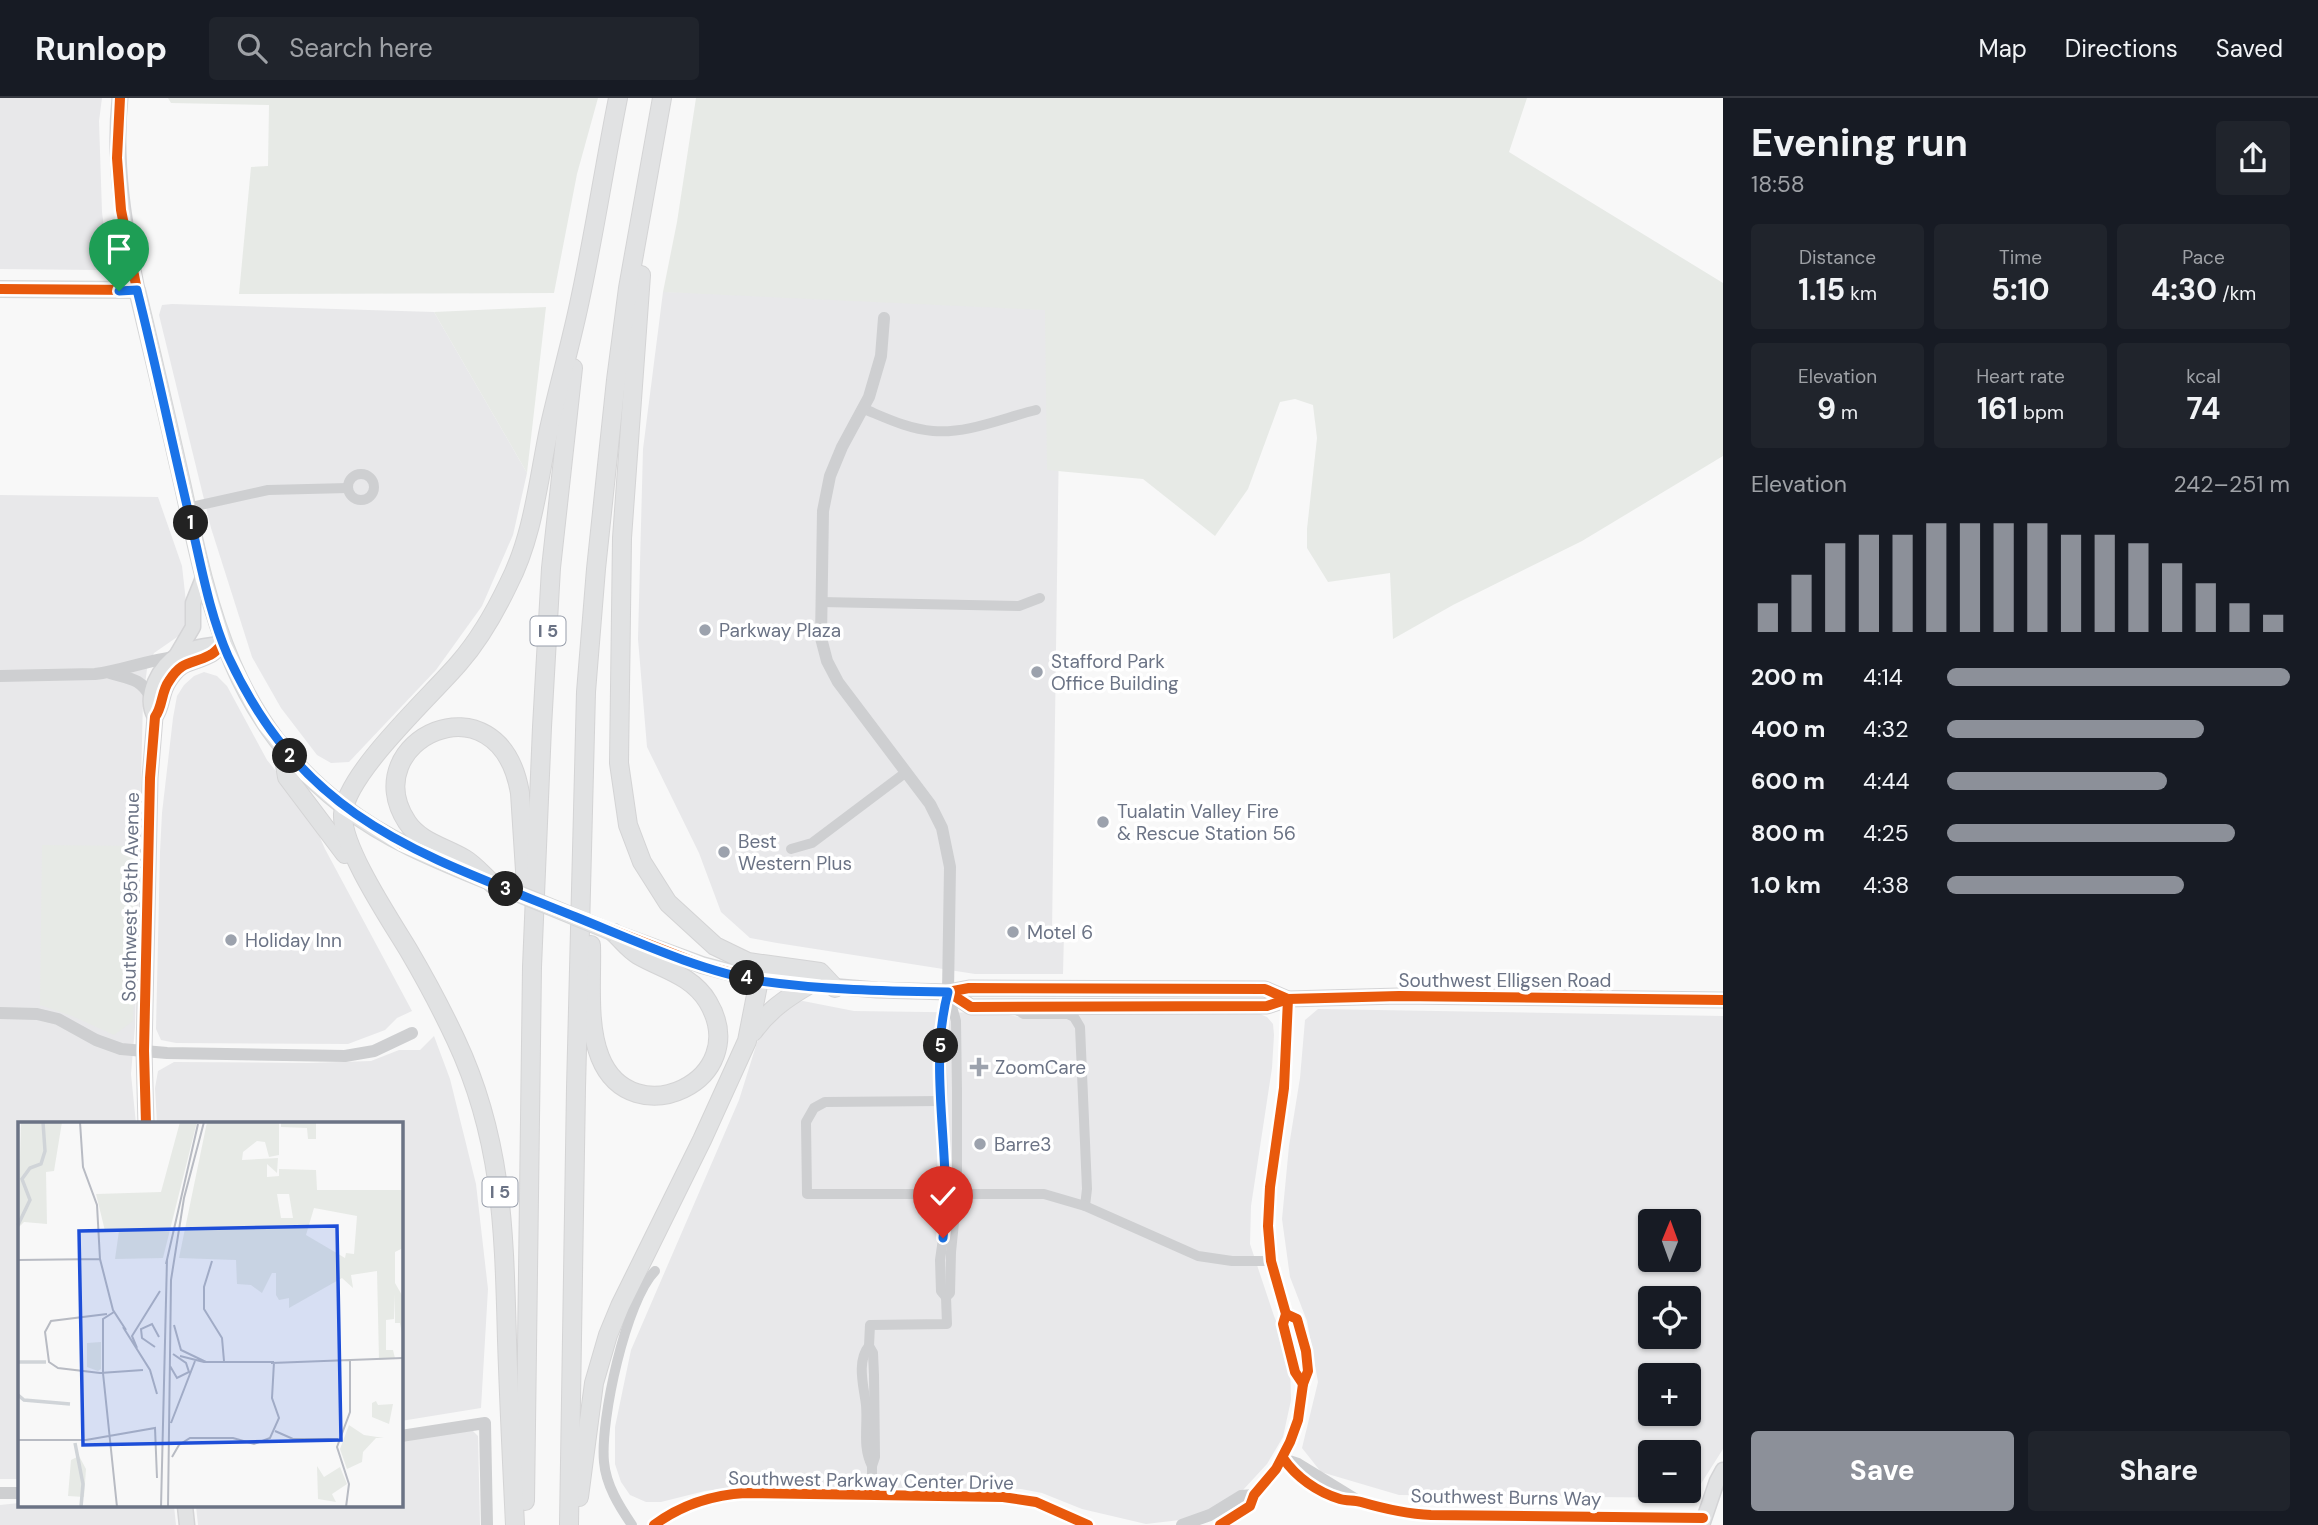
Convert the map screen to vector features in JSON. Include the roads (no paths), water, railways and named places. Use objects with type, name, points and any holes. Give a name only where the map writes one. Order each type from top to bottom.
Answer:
[{"type":"highway","name":"I 5","points":[[370,887],[345,831],[344,807],[362,772],[377,752],[462,660],[492,615],[515,573],[532,517],[549,430],[581,295],[618,98]]},
{"type":"highway","name":"I 5","points":[[569,1525],[586,692],[605,475],[628,288],[662,98]]},
{"type":"highway","name":"I 5","points":[[647,191],[622,538],[619,694],[624,809],[634,842],[651,880],[685,921],[730,955],[765,966],[820,972],[835,988]]},
{"type":"highway","name":"I 5","points":[[524,1525],[532,967],[542,727],[551,568],[581,295]]},
{"type":"highway","name":"I 5","points":[[498,885],[467,860],[415,832],[401,812],[397,791],[401,762],[415,743],[434,731],[456,727],[487,735],[503,748],[513,768],[520,793],[532,967]]},
{"type":"highway","name":"I 5","points":[[282,746],[287,777],[370,887],[411,954],[456,1039],[472,1076],[492,1146],[503,1227],[515,1525]]},
{"type":"highway","name":"I 5","points":[[584,813],[590,884],[593,1014],[601,1059],[617,1081],[634,1091],[661,1096],[680,1092],[695,1084],[715,1054],[718,1032],[713,1012],[701,992],[691,983],[639,955],[614,933]]},
{"type":"highway","points":[[747,1041],[759,981]]},
{"type":"highway","points":[[575,1525],[594,1383],[620,1306],[713,1117],[747,1041],[764,1017],[781,1000],[807,986]]},
{"type":"main road","points":[[0,289],[137,290],[118,186],[120,98]]},
{"type":"main road","name":"Southwest Elligsen Road","points":[[137,290],[203,578],[223,644],[258,712],[306,774],[344,807],[402,844],[614,933],[702,965],[759,981],[835,988],[948,992],[969,988],[1265,989],[1288,999]]},
{"type":"main road","points":[[171,666],[192,627],[193,603],[203,578]]},
{"type":"main road","points":[[151,697],[156,681],[189,650],[223,644]]},
{"type":"main road","name":"Southwest 95th Avenue","points":[[146,1122],[144,1051],[150,778],[155,717],[160,710],[171,666]]},
{"type":"main road","name":"Southwest 95th Avenue","points":[[151,697],[151,710],[155,717]]},
{"type":"main road","name":"Southwest Elligsen Road","points":[[948,992],[971,1007],[1267,1006],[1288,999],[1399,996],[1723,1000]]},
{"type":"main road","points":[[1702,1522],[1723,1470]]},
{"type":"street","points":[[872,1495],[872,1466],[876,1457],[870,1325],[947,1324],[946,1297],[941,1291],[940,1260],[945,1225],[941,1021],[948,992],[950,867],[946,841],[930,804],[832,672],[821,638],[822,523],[827,487],[842,447],[864,409],[878,367],[884,318]]},
{"type":"street","points":[[864,409],[903,425],[932,431],[962,429],[1036,410]]},
{"type":"street","points":[[187,508],[268,490],[348,488]]},
{"type":"street","points":[[821,602],[1019,606],[1041,598]]},
{"type":"street","points":[[0,676],[73,676],[110,672],[155,659],[171,666]]},
{"type":"street","points":[[110,672],[138,680],[144,684],[151,697]]},
{"type":"street","points":[[792,849],[813,843],[905,773]]},
{"type":"street","points":[[946,1297],[950,1293],[957,1193],[956,1021],[948,992]]},
{"type":"street","points":[[1220,1525],[1250,1506],[1254,1495],[1283,1458],[1298,1420],[1303,1384],[1308,1371],[1306,1351],[1297,1320],[1286,1314],[1271,1261],[1268,1201],[1282,1113],[1288,999]]},
{"type":"street","points":[[1009,1006],[1024,1014],[1068,1014],[1074,1017],[1080,1027],[1087,1189],[1084,1206]]},
{"type":"street","points":[[0,1013],[48,1016],[110,1046],[144,1051],[345,1056],[374,1051],[412,1033]]},
{"type":"street","points":[[941,1101],[825,1102],[814,1108],[806,1122],[807,1194],[1044,1194],[1084,1206],[1198,1256],[1232,1261],[1271,1261]]},
{"type":"street","points":[[632,1525],[608,1484],[603,1444],[621,1347],[647,1278],[655,1271]]},
{"type":"street","points":[[402,1436],[485,1423],[487,1525]]},
{"type":"street","name":"Southwest Burns Way","points":[[1283,1458],[1293,1473],[1307,1483],[1341,1499],[1359,1501],[1392,1511],[1422,1515],[1702,1522]]},
{"type":"street","points":[[0,1493],[18,1493]]},
{"type":"street","name":"Southwest Parkway Center Drive","points":[[654,1525],[691,1504],[724,1495],[745,1493],[1018,1498],[1036,1502],[1088,1525]]},
{"type":"street","points":[[1182,1525],[1210,1515],[1241,1496],[1254,1495]]},
{"type":"place","name":"Parkway Plaza","points":[[705,630]]},
{"type":"place","name":"Stafford Park Office Building","points":[[1037,672]]},
{"type":"place","name":"Tualatin Valley Fire & Rescue Station 56","points":[[1103,822]]},
{"type":"place","name":"Best Western Plus","points":[[724,852]]},
{"type":"place","name":"Motel 6","points":[[1013,932]]},
{"type":"place","name":"Holiday Inn","points":[[231,940]]},
{"type":"place","name":"ZoomCare","points":[[979,1067]]},
{"type":"place","name":"Barre3","points":[[980,1144]]}]
